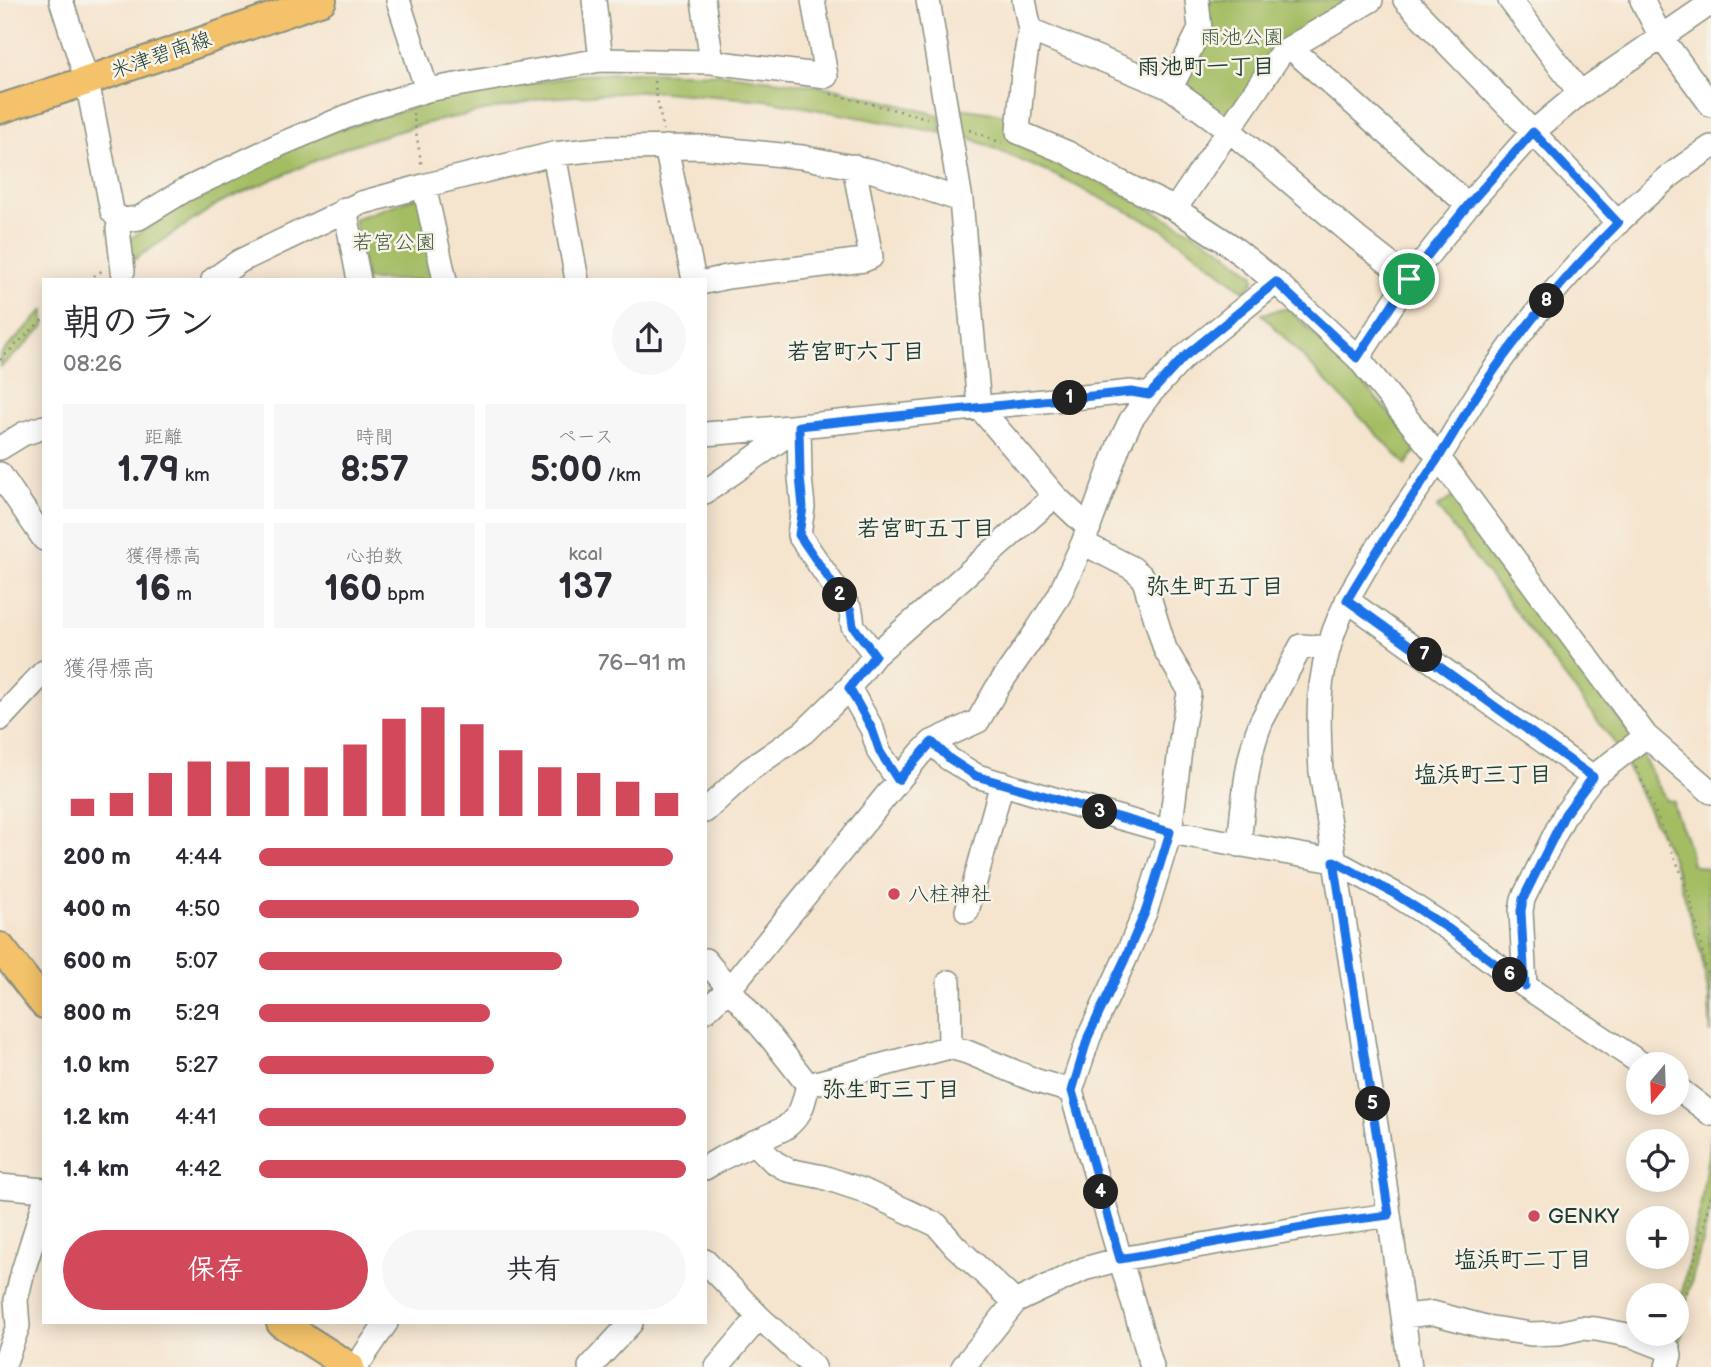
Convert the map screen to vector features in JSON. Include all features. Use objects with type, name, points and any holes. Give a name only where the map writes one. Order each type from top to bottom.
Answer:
[{"type":"main road","name":"米津碧南線","points":[[0,109],[322,0]]},
{"type":"main road","points":[[0,947],[42,1001]]},
{"type":"main road","points":[[283,1324],[350,1367]]},
{"type":"street","points":[[61,0],[87,81],[112,211],[124,220],[139,218],[185,190],[281,144],[365,109],[427,90],[601,60],[712,62],[826,76],[813,0]]},
{"type":"street","points":[[397,0],[427,90]]},
{"type":"street","points":[[594,0],[601,60]]},
{"type":"street","points":[[703,0],[712,62]]},
{"type":"street","points":[[929,0],[961,200],[979,407],[1086,536],[1143,577],[1166,649],[1189,694],[1170,832],[1146,910],[1088,1037],[1072,1091],[1152,1367]]},
{"type":"street","points":[[1024,0],[1030,30],[1018,132],[1068,152],[1114,179],[1175,209],[1230,245],[1276,282],[1357,358],[1439,458],[1646,736],[1711,791]]},
{"type":"street","points":[[1171,88],[1199,29],[1197,0]]},
{"type":"street","points":[[1175,209],[1281,53],[1371,0]]},
{"type":"street","points":[[1405,0],[1618,223]]},
{"type":"street","points":[[1510,0],[1580,93]]},
{"type":"street","points":[[1642,0],[1661,37],[1711,105]]},
{"type":"street","points":[[1357,358],[1409,279],[1468,205],[1533,132],[1580,93],[1711,3]]},
{"type":"street","points":[[1030,30],[1171,88],[1229,130],[1409,279]]},
{"type":"street","points":[[1292,48],[1468,205]]},
{"type":"street","points":[[666,147],[694,278]]},
{"type":"street","points":[[216,278],[240,261],[361,203],[554,154],[608,148],[701,147],[802,157],[854,166],[961,200]]},
{"type":"street","points":[[1410,1367],[1321,772],[1318,725],[1320,685],[1329,648],[1347,600],[1391,528],[1439,458],[1479,392],[1528,325],[1584,257],[1618,223],[1665,180],[1711,147]]},
{"type":"street","points":[[554,154],[577,278]]},
{"type":"street","points":[[707,282],[870,257],[854,166]]},
{"type":"street","points":[[424,186],[445,278]]},
{"type":"street","points":[[345,209],[359,278]]},
{"type":"street","points":[[116,268],[120,218]]},
{"type":"street","points":[[707,1009],[730,988],[898,780],[932,742],[978,721],[1059,596],[1086,536],[1119,445],[1131,420],[1149,395],[1184,357],[1276,282]]},
{"type":"street","points":[[707,434],[1131,392],[1149,395]]},
{"type":"street","points":[[707,491],[780,440],[794,427]]},
{"type":"street","points":[[794,427],[803,507],[799,535],[851,611],[853,626],[875,655]]},
{"type":"street","points":[[0,448],[23,433],[42,428]]},
{"type":"street","points":[[0,474],[42,537]]},
{"type":"street","points":[[707,809],[749,770],[804,732],[849,688],[875,655],[1055,496]]},
{"type":"street","points":[[1347,600],[1593,777]]},
{"type":"street","points":[[1239,845],[1245,790],[1256,733],[1261,722],[1301,646],[1329,648]]},
{"type":"street","points":[[0,719],[42,674]]},
{"type":"street","points":[[849,688],[872,729],[880,752],[898,780]]},
{"type":"street","points":[[1525,986],[1521,911],[1523,899],[1565,814],[1593,777],[1646,736]]},
{"type":"street","points":[[932,742],[950,759],[976,776],[1170,832],[1334,861],[1395,894],[1449,929],[1525,986],[1626,1053]]},
{"type":"street","points":[[967,911],[1002,783]]},
{"type":"street","points":[[707,962],[808,1085]]},
{"type":"street","points":[[949,982],[950,1047]]},
{"type":"street","points":[[808,1085],[950,1047],[1037,1081],[1072,1091]]},
{"type":"street","points":[[707,1167],[785,1128],[799,1116],[808,1085]]},
{"type":"street","points":[[1689,1097],[1711,1114]]},
{"type":"street","points":[[754,1142],[774,1163],[788,1170],[823,1177],[862,1190],[937,1225],[955,1246],[1015,1302]]},
{"type":"street","points":[[3,1190],[42,1190]]},
{"type":"street","points":[[3,1367],[18,1325],[16,1300],[42,1210]]},
{"type":"street","points":[[963,1367],[1015,1302],[1084,1269],[1120,1259],[1320,1224],[1389,1215]]},
{"type":"street","points":[[707,1263],[759,1317],[814,1367]]},
{"type":"street","points":[[1403,1316],[1433,1314],[1486,1327],[1531,1334],[1559,1333],[1581,1328],[1633,1336],[1669,1350],[1671,1355],[1667,1367]]},
{"type":"street","points":[[717,1367],[759,1317]]},
{"type":"street","points":[[356,1367],[385,1324]]},
{"type":"street","points":[[590,1367],[630,1324]]},
{"type":"path","points":[[654,78],[666,147]]},
{"type":"path","points":[[828,94],[929,118]]},
{"type":"path","points":[[413,113],[424,186]]},
{"type":"path","points":[[969,130],[1005,144]]},
{"type":"path","points":[[93,278],[116,268]]},
{"type":"path","points":[[0,360],[42,319]]},
{"type":"path","points":[[1635,764],[1691,901],[1711,989]]},
{"type":"path","points":[[1687,1283],[1701,1239],[1711,1191]]},
{"type":"green space","name":"雨池公園","points":[[1202,0],[1373,0],[1278,49],[1229,124],[1177,86]]},
{"type":"green space","points":[[637,72],[728,74],[839,89],[939,115],[943,133],[766,100],[649,91],[546,98],[423,124],[349,146],[219,203],[132,261],[126,241],[228,178],[305,140],[441,99],[579,75]]},
{"type":"green space","points":[[958,108],[1008,115],[1059,158],[1219,247],[1254,275],[1254,281],[1244,291],[1159,227],[1059,177],[961,134]]},
{"type":"green space","name":"若宮公園","points":[[422,195],[436,278],[366,278],[354,219]]},
{"type":"green space","points":[[1288,308],[1369,390],[1418,447],[1406,465],[1262,314]]},
{"type":"green space","points":[[42,312],[42,328],[0,367],[0,355]]},
{"type":"green space","points":[[1456,495],[1634,740],[1618,751],[1437,507]]},
{"type":"green space","points":[[1641,753],[1666,800],[1674,802],[1692,865],[1707,868],[1711,1034],[1709,997],[1701,953],[1672,858],[1626,764]]},
{"type":"green space","points":[[1711,1134],[1711,1208],[1689,1291],[1689,1283],[1684,1283],[1700,1210]]},
{"type":"place","name":"八柱神社","points":[[894,894]]},
{"type":"place","name":"GENKY","points":[[1534,1216]]},
{"type":"district","name":"雨池町一丁目","points":[[1206,67]]},
{"type":"district","name":"若宮町六丁目","points":[[856,352]]},
{"type":"district","name":"若宮町五丁目","points":[[926,529]]},
{"type":"district","name":"弥生町五丁目","points":[[1215,587]]},
{"type":"district","name":"塩浜町三丁目","points":[[1483,775]]},
{"type":"district","name":"弥生町三丁目","points":[[891,1090]]},
{"type":"district","name":"塩浜町二丁目","points":[[1523,1260]]},
{"type":"route","points":[[1533,132],[1618,223],[1569,274],[1479,392],[1347,600],[1593,777],[1565,814],[1523,899],[1521,911],[1525,986],[1449,929],[1395,894],[1334,861],[1389,1215],[1320,1224],[1120,1259],[1072,1091],[1088,1037],[1146,910],[1170,832],[976,776],[950,759],[932,742],[898,780],[880,752],[872,729],[849,688],[875,655],[853,626],[851,611],[799,535],[803,507],[799,426],[1131,392],[1149,395],[1184,357],[1276,282],[1357,358],[1409,279],[1468,205],[1533,132]]}]
